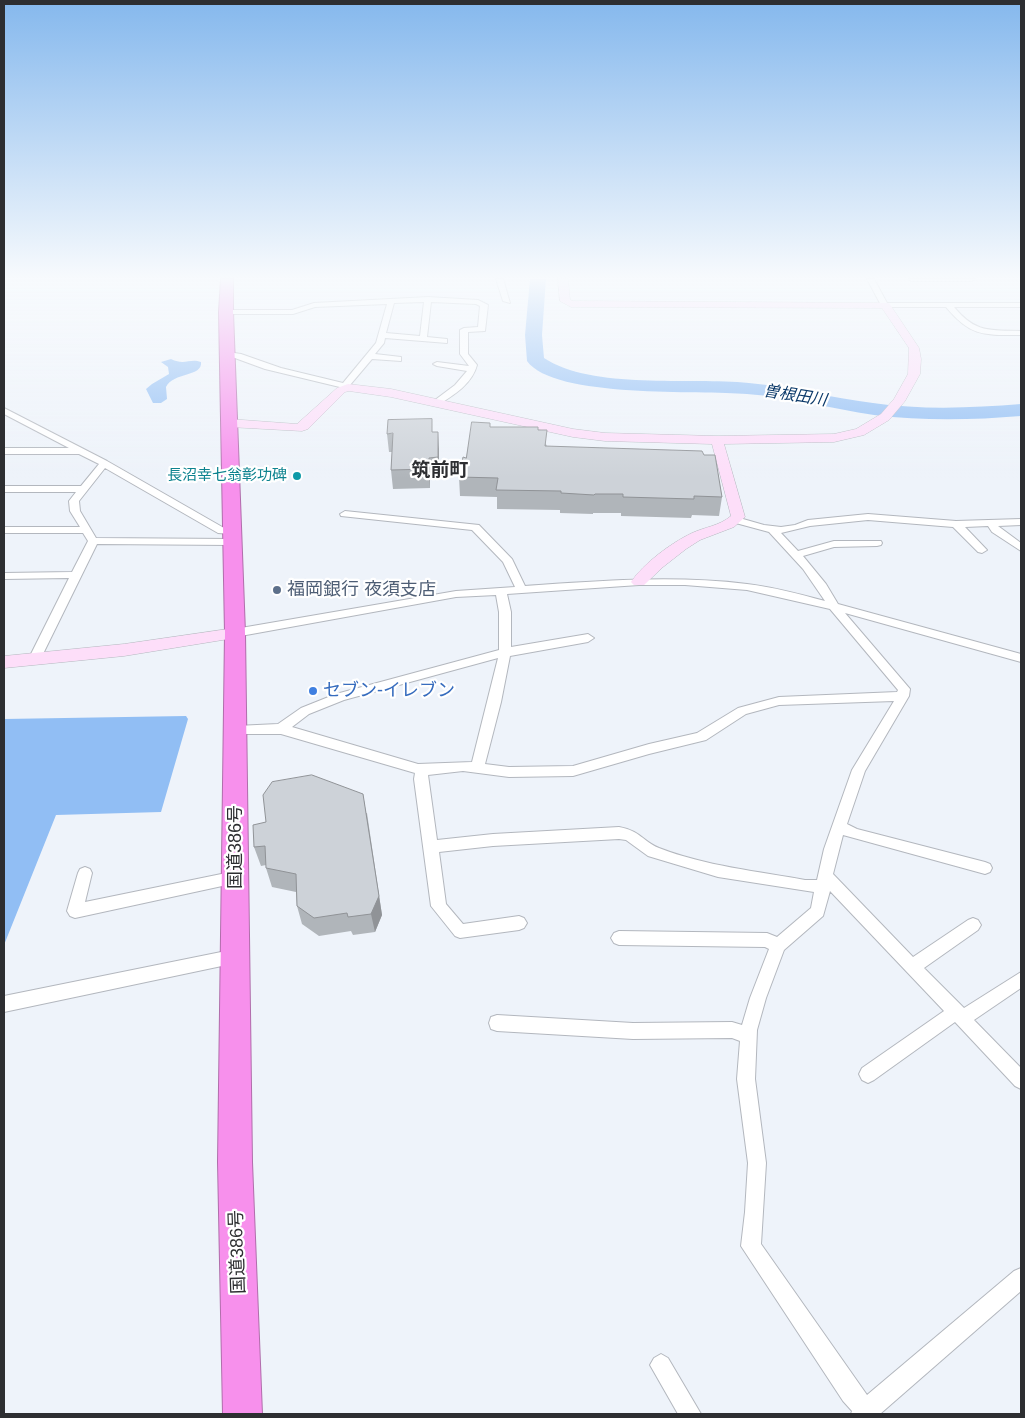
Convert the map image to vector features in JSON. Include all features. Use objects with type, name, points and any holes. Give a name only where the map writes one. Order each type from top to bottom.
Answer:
[{"type":"highway","name":"国道386号","points":[[228,345],[235,633],[236,1162],[243,1414]]},
{"type":"street","points":[[229,423],[298,428],[304,426],[346,387],[377,345]]},
{"type":"street","points":[[435,403],[467,379],[473,365],[464,354],[464,345]]},
{"type":"street","points":[[228,354],[238,354],[263,366],[346,387],[435,403],[573,433],[605,438],[717,440],[834,438],[860,432],[886,417],[899,401],[914,374],[915,359],[912,345]]},
{"type":"street","points":[[370,356],[398,359]]},
{"type":"street","points":[[437,364],[472,369]]},
{"type":"street","points":[[4,411],[104,463],[231,536]]},
{"type":"street","points":[[717,440],[738,517],[736,520]]},
{"type":"street","points":[[4,451],[81,451]]},
{"type":"street","points":[[90,536],[76,511],[74,501],[104,463]]},
{"type":"street","points":[[4,489],[83,489]]},
{"type":"street","points":[[345,514],[475,527],[508,561],[521,588]]},
{"type":"street","points":[[773,532],[800,527],[808,523],[868,517],[956,524],[1021,522]]},
{"type":"street","points":[[640,582],[650,570],[694,538],[736,520],[773,532],[827,593],[834,607],[904,689],[903,696],[859,770],[831,849],[818,911],[778,946],[758,998],[749,1036],[746,1079],[757,1163],[755,1212],[751,1246],[866,1413],[1021,1278]]},
{"type":"street","points":[[990,522],[996,530],[1021,548]]},
{"type":"street","points":[[956,524],[982,550]]},
{"type":"street","points":[[4,530],[90,536],[231,536]]},
{"type":"street","points":[[34,660],[75,575],[90,536]]},
{"type":"street","points":[[795,555],[834,544],[877,543]]},
{"type":"street","points":[[4,576],[75,575]]},
{"type":"street","points":[[4,662],[124,650],[235,633],[456,594],[521,588],[640,582],[685,582],[747,588],[834,607],[1021,658]]},
{"type":"street","points":[[477,768],[495,706],[504,652],[506,618],[501,590]]},
{"type":"street","points":[[281,730],[305,711],[340,696],[504,652],[588,638]]},
{"type":"street","points":[[236,731],[281,730],[423,769],[463,766],[509,772],[572,771],[649,749],[701,737],[742,711],[780,701],[903,696]]},
{"type":"street","points":[[423,769],[421,779],[439,906],[460,931],[519,923]]},
{"type":"street","points":[[839,827],[854,834],[985,868]]},
{"type":"street","points":[[431,847],[494,840],[619,833],[630,835],[654,852],[718,871],[805,886],[824,881]]},
{"type":"street","points":[[85,873],[75,911],[236,877]]},
{"type":"street","points":[[824,881],[913,966],[1021,1080]]},
{"type":"street","points":[[913,966],[973,925]]},
{"type":"street","points":[[619,938],[767,940],[778,946]]},
{"type":"street","points":[[4,1004],[236,956]]},
{"type":"street","points":[[868,1074],[960,1014],[1021,979]]},
{"type":"street","points":[[497,1023],[633,1031],[732,1030],[749,1036]]},
{"type":"street","points":[[662,1365],[690,1414]]},
{"type":"water","points":[[171,359],[180,362],[201,362],[200,367],[193,373],[170,382],[166,387],[167,399],[161,403],[153,403],[146,389],[169,374],[168,367],[161,362]]},
{"type":"water","points":[[186,716],[188,719],[161,812],[56,815],[4,945],[4,719]]},
{"type":"building","points":[[432,419],[432,432],[438,432],[438,457],[429,458],[429,469],[391,470],[393,433],[387,434],[388,420]]},
{"type":"building","points":[[472,422],[490,423],[490,427],[538,427],[538,430],[547,430],[545,446],[702,451],[704,455],[715,455],[722,497],[694,496],[694,499],[623,497],[623,494],[594,495],[561,493],[561,491],[496,490],[498,478],[459,477],[463,457],[466,458]]},
{"type":"building","points":[[312,775],[363,794],[379,896],[371,914],[348,917],[347,913],[314,918],[297,906],[296,874],[266,868],[265,846],[254,847],[253,825],[266,822],[263,795],[272,782]]},
{"type":"waterway","name":"曽根田川","points":[[533,345],[536,361],[551,371],[574,378],[603,382],[635,385],[747,388],[892,411],[948,413],[1021,410]]},
{"type":"place","name":"長沼幸七翁彰功碑","points":[[297,476]]},
{"type":"place","name":"福岡銀行 夜須支店","points":[[277,590]]},
{"type":"place","name":"セブン-イレブン","points":[[313,691]]},
{"type":"district","name":"筑前町","points":[[440,471]]}]
